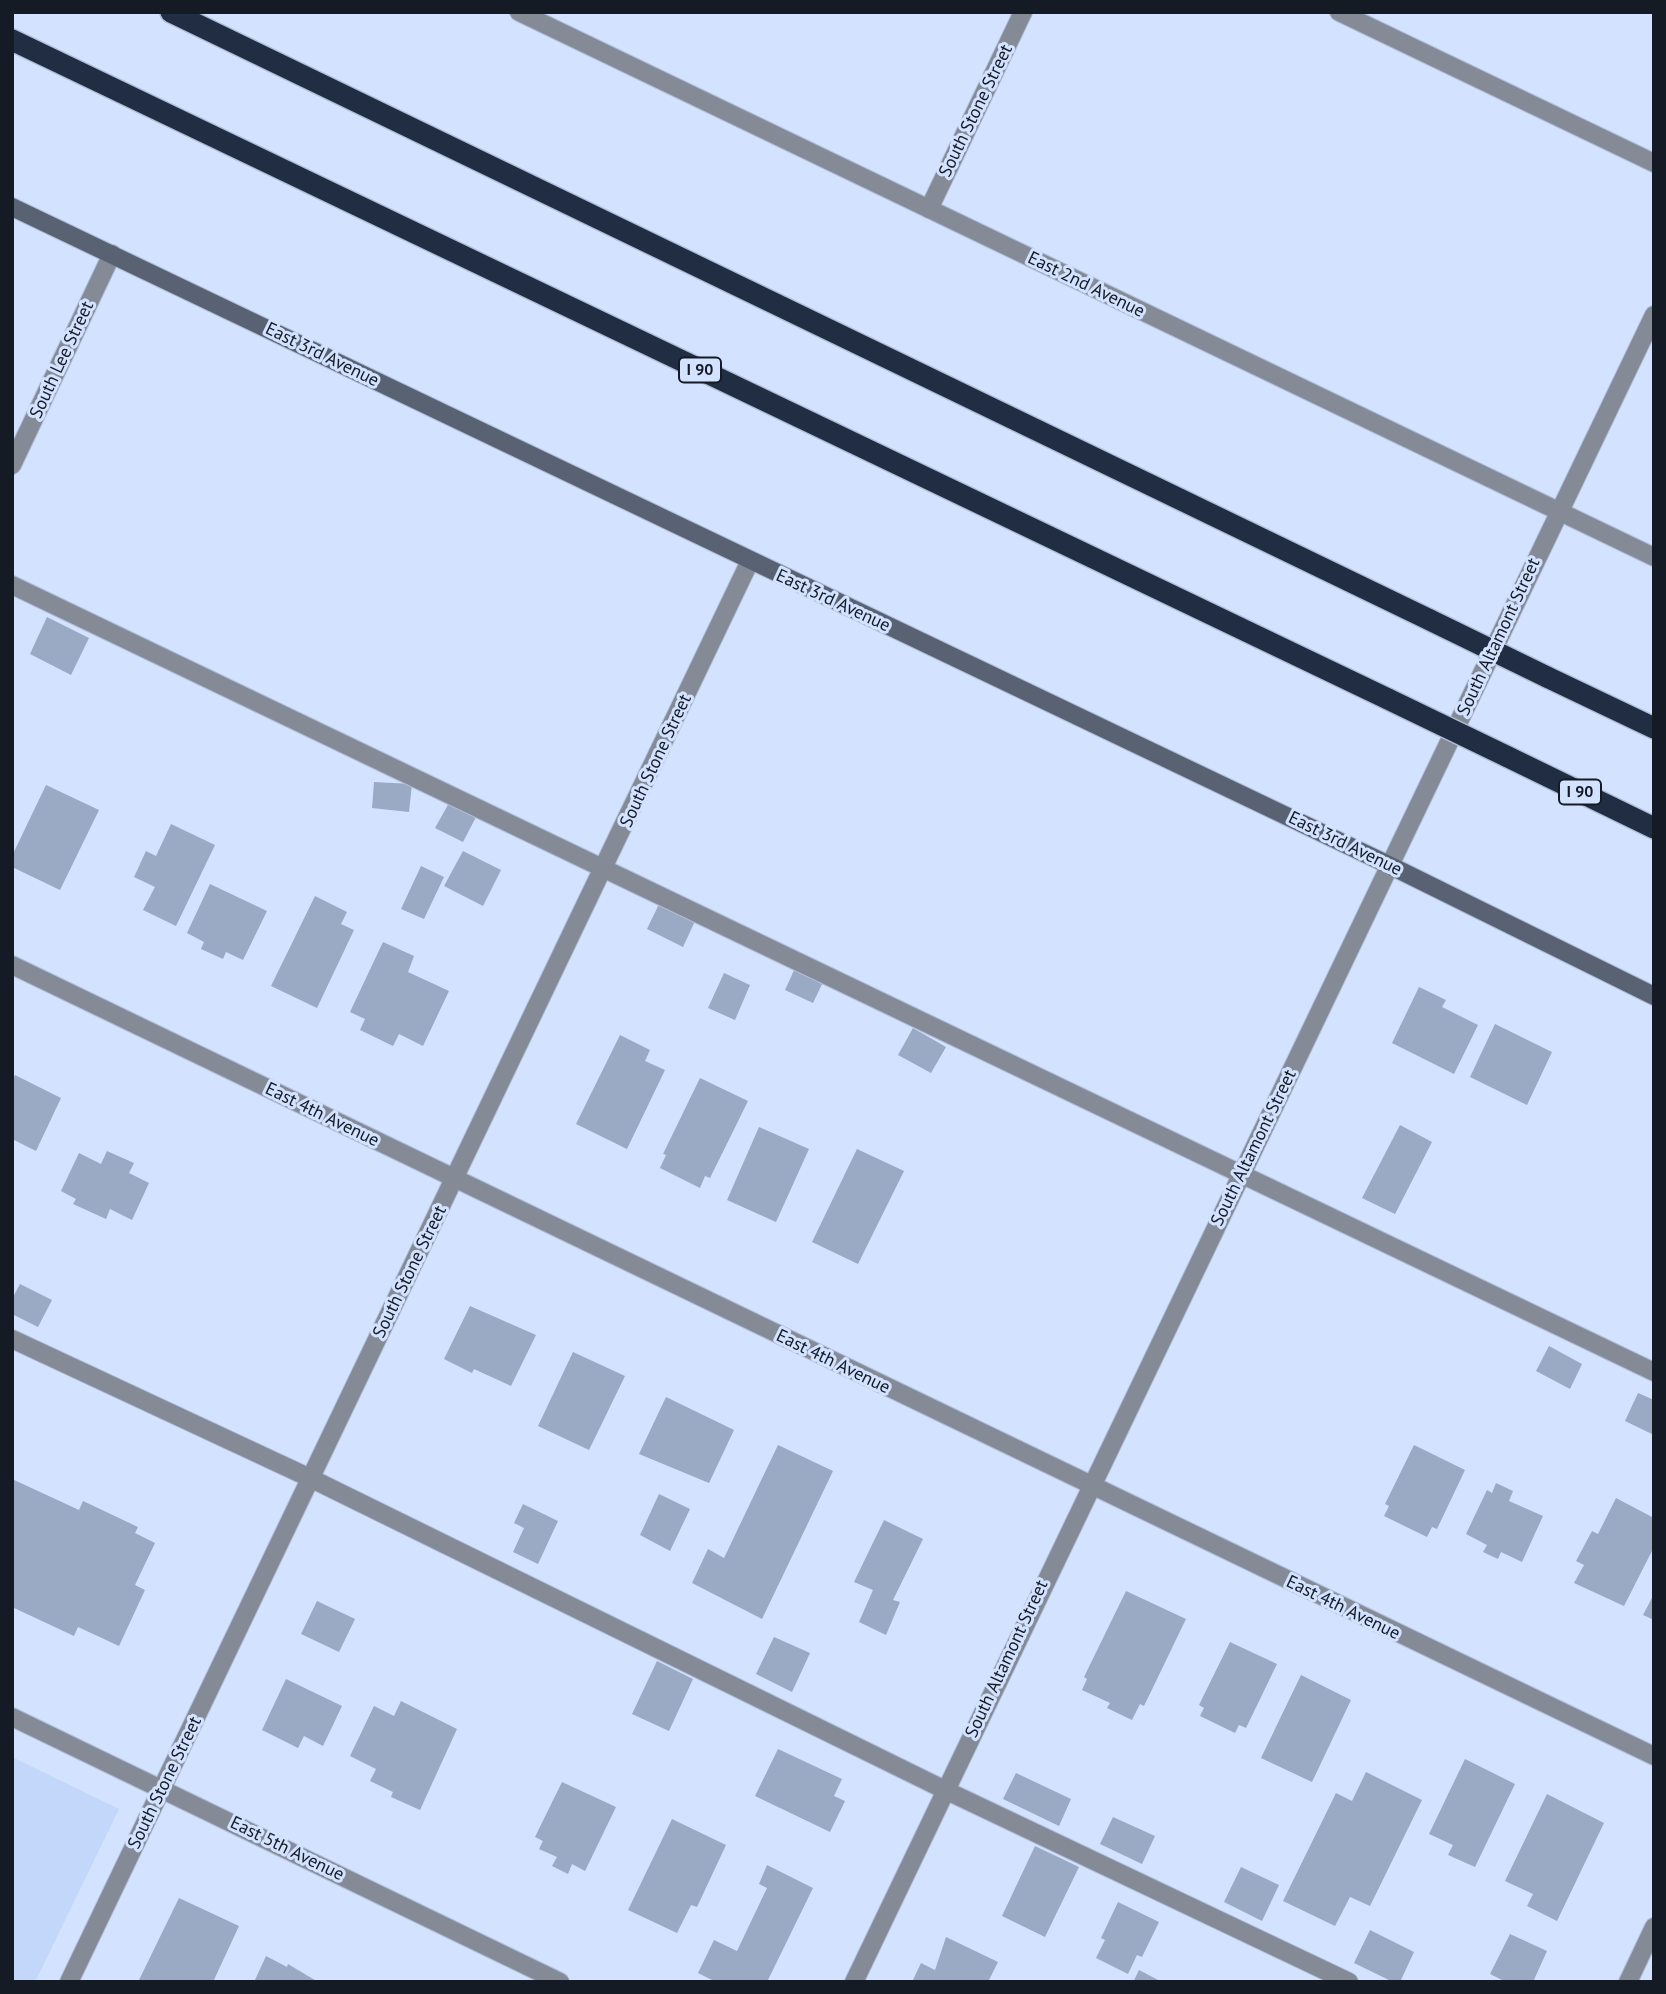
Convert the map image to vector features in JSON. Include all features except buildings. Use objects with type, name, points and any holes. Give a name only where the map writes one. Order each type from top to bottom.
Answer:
[{"type":"highway","points":[[171,12],[1654,728]]},
{"type":"highway","name":"I 90","points":[[12,40],[1654,828]]},
{"type":"main road","name":"East 3rd Avenue","points":[[12,207],[1391,866],[1654,996]]},
{"type":"street","name":"East 2nd Avenue","points":[[519,12],[1654,557]]},
{"type":"street","name":"South Stone Street","points":[[929,209],[1023,12]]},
{"type":"street","points":[[1339,12],[1654,163]]},
{"type":"street","name":"South Lee Street","points":[[12,465],[112,254]]},
{"type":"street","name":"South Altamont Street","points":[[854,1982],[1654,316]]},
{"type":"street","name":"South Stone Street","points":[[69,1982],[605,869],[750,561]]},
{"type":"street","points":[[12,585],[1654,1371]]},
{"type":"street","name":"East 4th Avenue","points":[[12,965],[1654,1756]]},
{"type":"street","points":[[12,1339],[310,1478],[945,1790],[1349,1982]]},
{"type":"street","name":"East 5th Avenue","points":[[12,1717],[560,1982]]},
{"type":"street","points":[[1628,1982],[1654,1927]]},
{"type":"shaded area","points":[[12,1757],[119,1809],[35,1982],[12,1982]]}]
